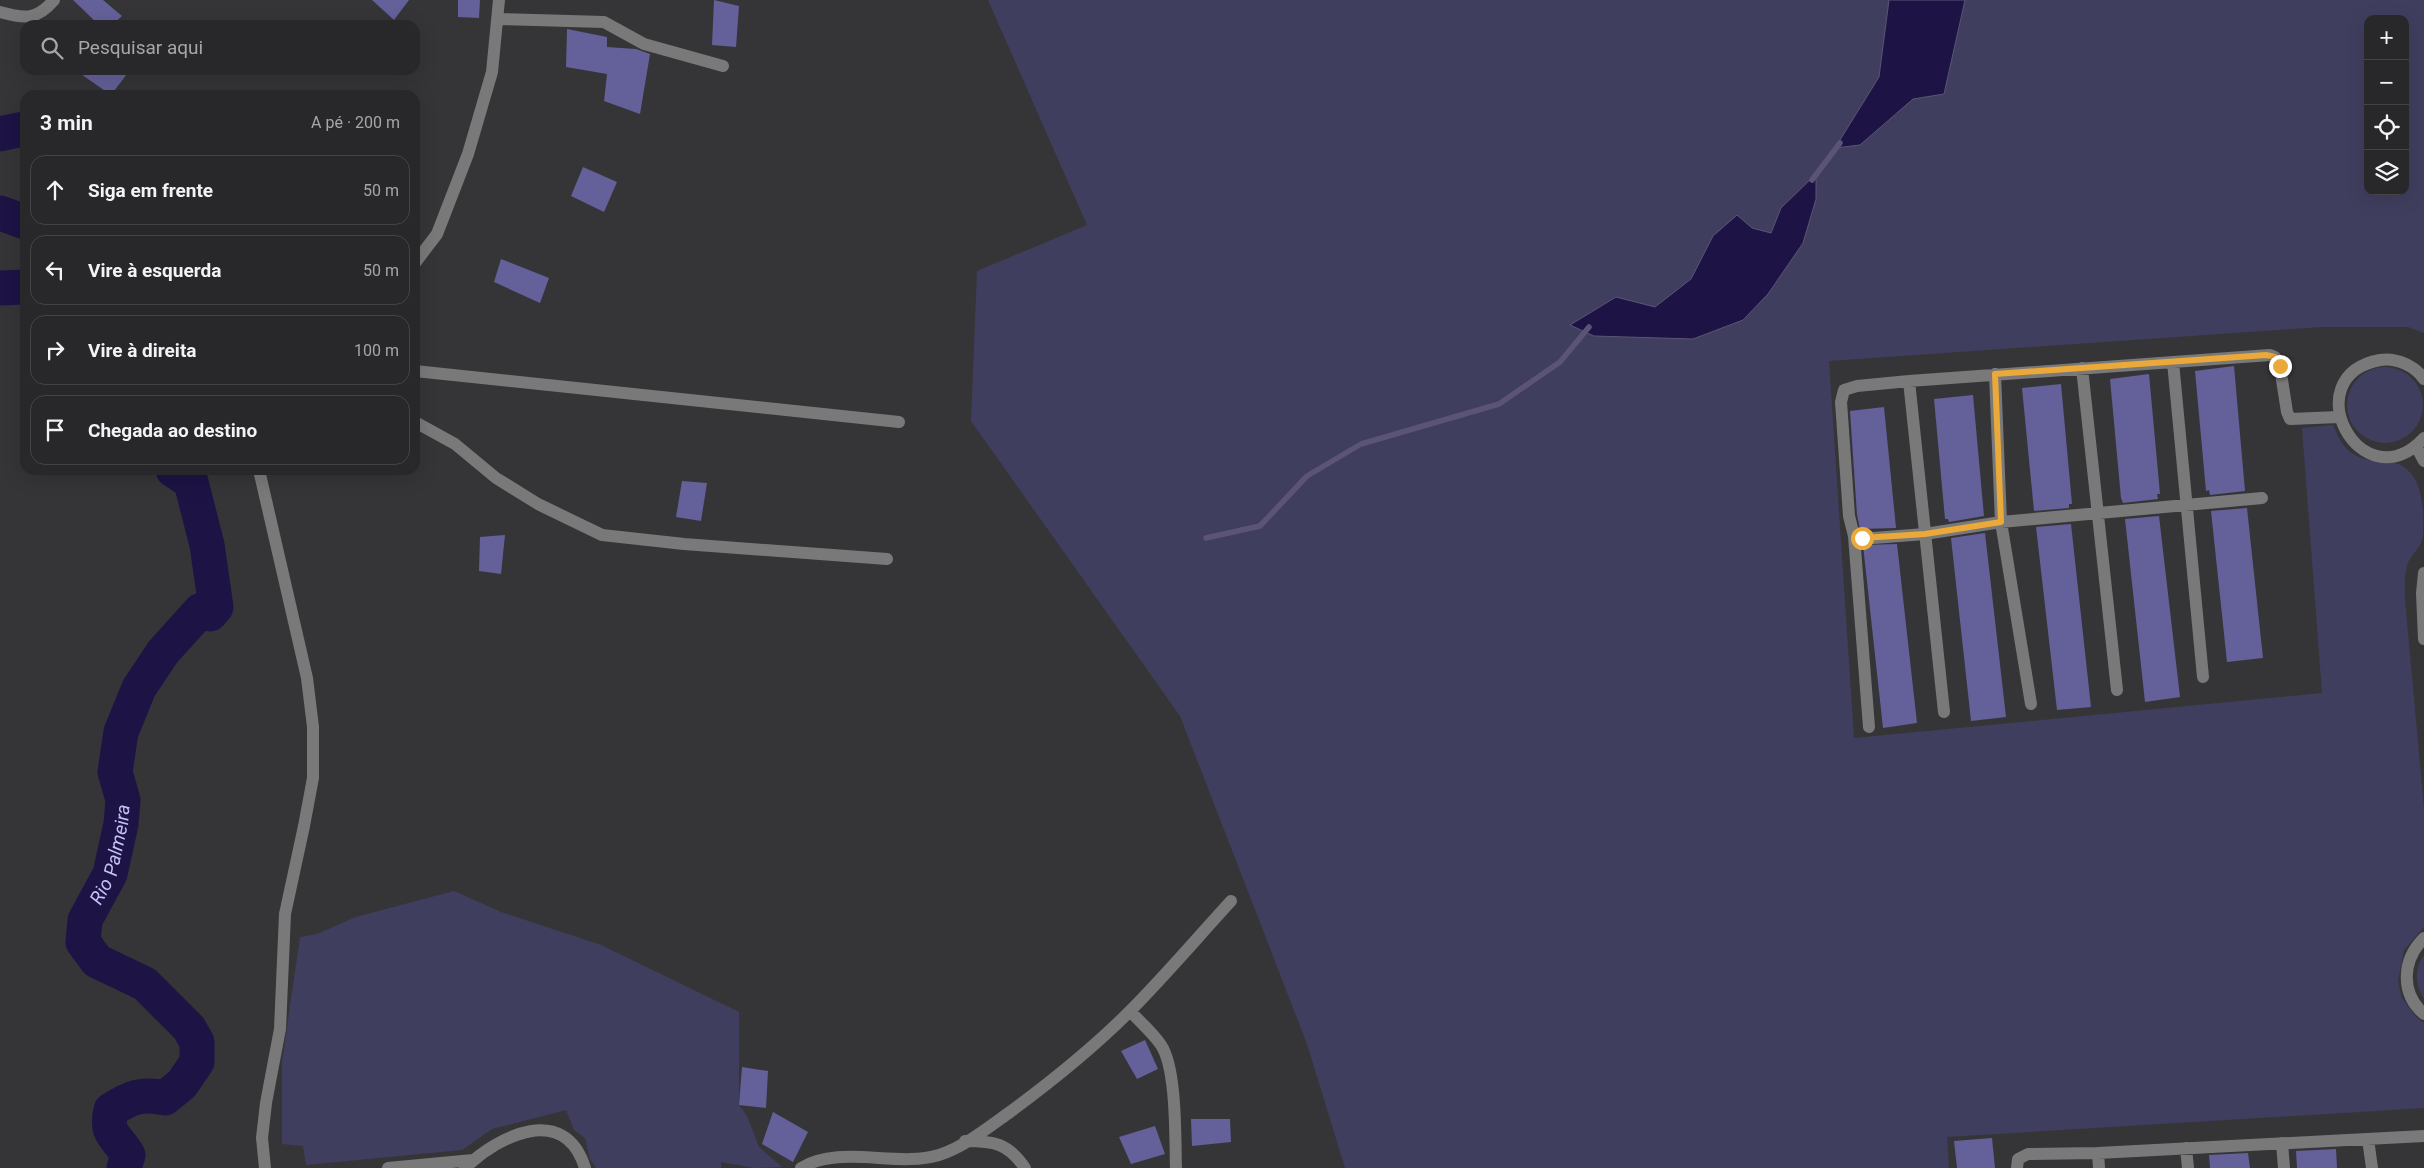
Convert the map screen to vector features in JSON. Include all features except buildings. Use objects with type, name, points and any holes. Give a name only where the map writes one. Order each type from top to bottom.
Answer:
[{"type":"street","points":[[0,12],[27,17],[36,16],[46,10],[54,0]]},
{"type":"street","points":[[420,256],[436,234],[468,154],[492,72],[499,0]]},
{"type":"street","points":[[498,19],[604,22],[644,44],[723,66]]},
{"type":"street","points":[[1870,727],[1854,536],[1849,516],[1841,394],[1849,387],[1995,374],[2270,356],[2275,357],[2280,366],[2287,412],[2290,419],[2340,418]]},
{"type":"street","points":[[2424,379],[2409,365],[2396,361],[2383,360],[2370,363],[2358,369],[2348,378],[2338,404],[2344,431],[2352,442],[2364,450],[2377,455],[2390,456],[2404,453],[2420,442],[2424,461]]},
{"type":"street","points":[[2173,362],[2203,677]]},
{"type":"street","points":[[2082,368],[2117,690]]},
{"type":"street","points":[[420,371],[899,422]]},
{"type":"street","points":[[1995,374],[2001,522],[2032,704]]},
{"type":"street","points":[[1909,381],[1944,712]]},
{"type":"street","points":[[420,425],[455,444],[496,478],[538,504],[602,535],[684,544],[888,559]]},
{"type":"street","points":[[260,475],[307,678],[313,727],[312,778],[304,826],[284,914],[280,1029],[266,1103],[262,1138],[265,1168]]},
{"type":"street","points":[[1854,536],[1873,538],[1925,534],[2001,522],[2262,498]]},
{"type":"street","points":[[2424,573],[2422,593],[2424,639]]},
{"type":"street","points":[[801,1168],[825,1159],[922,1159],[940,1155],[965,1141],[1044,1087],[1089,1050],[1130,1011],[1231,901]]},
{"type":"street","points":[[2424,938],[2410,958],[2406,971],[2407,985],[2411,998],[2424,1014]]},
{"type":"street","points":[[1130,1011],[1162,1047],[1167,1060],[1172,1083],[1176,1168]]},
{"type":"street","points":[[388,1168],[469,1164],[497,1142],[522,1131],[548,1131],[562,1136],[574,1148],[585,1168]]},
{"type":"street","points":[[2017,1168],[2018,1159],[2028,1154],[2098,1153],[2424,1136]]},
{"type":"street","points":[[2368,1139],[2372,1168]]},
{"type":"street","points":[[965,1141],[990,1141],[1008,1148],[1025,1168]]},
{"type":"street","points":[[2282,1143],[2284,1168]]},
{"type":"street","points":[[2186,1148],[2188,1168]]},
{"type":"street","points":[[2098,1153],[2099,1168]]},
{"type":"shaded area","points":[[988,0],[2424,0],[2424,333],[2408,327],[2321,327],[1829,361],[1854,738],[2322,693],[2302,428],[2333,425],[2341,442],[2351,452],[2365,459],[2395,463],[2405,468],[2412,475],[2420,493],[2423,535],[2419,547],[2407,565],[2405,573],[2405,600],[2424,809],[2424,927],[2404,950],[2398,981],[2402,998],[2417,1018],[2424,1023],[2424,1108],[1947,1137],[1949,1168],[1345,1168],[1307,1044],[1180,716],[971,421],[977,271],[1087,225]]},
{"type":"shaded area","points":[[1889,0],[1965,0],[1944,94],[1913,99],[1860,145],[1835,148],[1879,77]]},
{"type":"shaded area","points":[[1816,174],[1816,199],[1803,243],[1768,294],[1743,320],[1693,339],[1594,336],[1570,325],[1616,297],[1655,307],[1691,279],[1713,236],[1737,215],[1752,228],[1771,233],[1781,208]]},
{"type":"shaded area","points":[[2385,367],[2400,370],[2412,378],[2420,390],[2423,405],[2420,420],[2412,432],[2400,440],[2385,443],[2370,440],[2358,432],[2350,420],[2347,405],[2350,390],[2358,378],[2370,370]]},
{"type":"shaded area","points":[[454,891],[501,912],[601,945],[739,1012],[739,1105],[747,1116],[759,1147],[782,1167],[754,1168],[721,1162],[721,1168],[596,1168],[590,1159],[585,1138],[574,1130],[566,1110],[492,1129],[462,1150],[306,1165],[303,1146],[282,1144],[282,1062],[300,937],[317,934],[356,917]]},
{"type":"shaded area","points":[[2424,955],[2424,999],[2417,983],[2417,971]]},
{"type":"waterway","name":"Rio Palmeira","points":[[0,134],[20,130]]},
{"type":"waterway","points":[[1812,180],[1840,143]]},
{"type":"waterway","name":"Rio Palmeira","points":[[0,213],[20,220]]},
{"type":"waterway","name":"Rio Palmeira","points":[[0,288],[20,287]]},
{"type":"waterway","points":[[1206,538],[1260,526],[1307,476],[1361,444],[1499,404],[1560,362],[1589,327]]},
{"type":"waterway","name":"Rio Palmeira","points":[[124,1168],[128,1155],[111,1130],[111,1110],[137,1097],[165,1098],[182,1084],[197,1062],[197,1042],[189,1028],[145,984],[97,961],[83,942],[85,920],[110,874],[121,824],[123,800],[115,772],[121,732],[139,688],[163,652],[200,611],[210,614],[216,607],[207,545],[191,482],[180,475]]},
{"type":"route","points":[[1862,538],[1925,534],[2001,522],[1995,374],[2266,355],[2275,357],[2279,361],[2280,366]]}]
